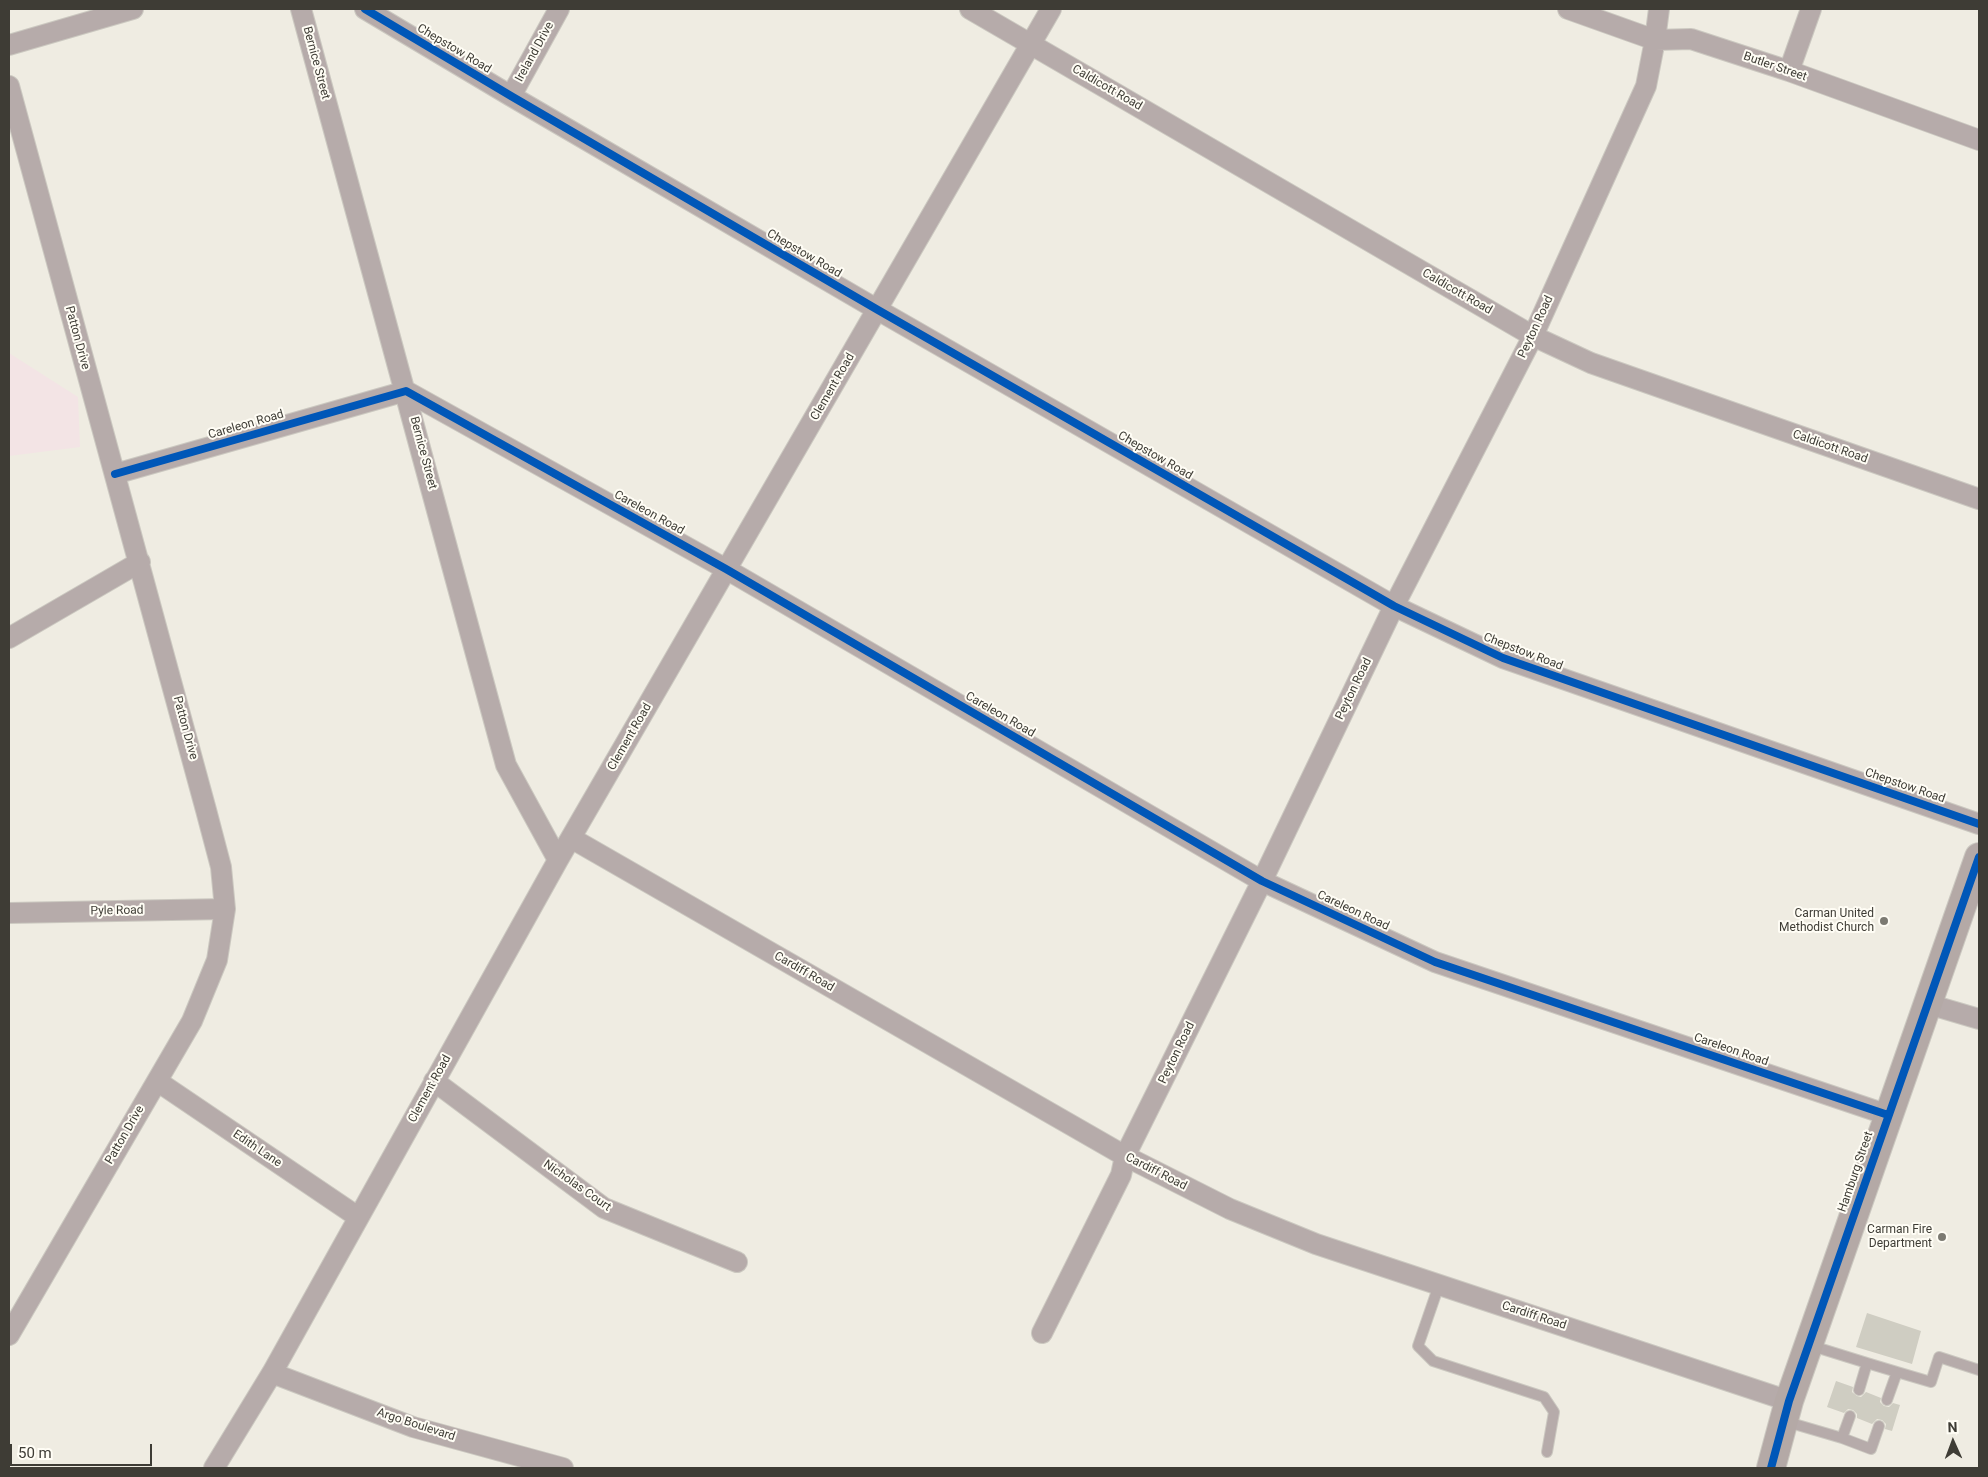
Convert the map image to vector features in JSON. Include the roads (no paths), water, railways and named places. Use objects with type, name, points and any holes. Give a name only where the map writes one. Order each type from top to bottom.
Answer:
[{"type":"main road","name":"Hamburg Street","points":[[1771,1468],[1786,1411],[1808,1345],[1979,857]]},
{"type":"street","points":[[9,45],[134,9]]},
{"type":"street","name":"Bernice Street","points":[[301,9],[506,765],[558,860]]},
{"type":"street","name":"Chepstow Road","points":[[364,9],[878,310],[1394,606],[1503,658],[1979,824]]},
{"type":"street","name":"Ireland Drive","points":[[511,96],[559,9]]},
{"type":"street","name":"Caldicott Road","points":[[970,9],[1533,336],[1591,363],[1979,499]]},
{"type":"street","name":"Clement Road","points":[[214,1468],[272,1373],[558,860],[1051,9]]},
{"type":"street","name":"Butler Street","points":[[1568,9],[1655,40],[1691,39],[1789,71],[1979,140]]},
{"type":"street","name":"Peyton Road","points":[[1042,1333],[1121,1175],[1125,1156],[1262,881],[1394,606],[1533,336],[1646,86],[1660,9]]},
{"type":"street","points":[[1789,71],[1811,9]]},
{"type":"street","name":"Patton Drive","points":[[9,86],[101,428],[140,562],[221,867],[225,909],[217,960],[192,1021],[9,1335]]},
{"type":"street","name":"Careleon Road","points":[[115,474],[406,391],[726,570],[1262,881],[1435,962],[1888,1115]]},
{"type":"street","points":[[9,638],[140,562]]},
{"type":"street","name":"Cardiff Road","points":[[571,838],[1125,1156],[1230,1209],[1316,1244],[1440,1285],[1786,1411]]},
{"type":"street","name":"Pyle Road","points":[[9,913],[225,909]]},
{"type":"street","points":[[1928,1004],[1979,1019]]},
{"type":"street","name":"Edith Lane","points":[[157,1081],[358,1217]]},
{"type":"street","name":"Nicholas Court","points":[[434,1081],[604,1208],[737,1262]]},
{"type":"street","name":"Argo Boulevard","points":[[272,1373],[412,1427],[563,1468]]},
{"type":"lane","points":[[1440,1285],[1418,1346],[1433,1361],[1544,1397],[1554,1412],[1547,1452]]},
{"type":"lane","points":[[1808,1345],[1931,1382],[1939,1356],[1979,1370]]},
{"type":"lane","points":[[1859,1390],[1867,1363]]},
{"type":"lane","points":[[1887,1400],[1896,1372]]},
{"type":"lane","points":[[1786,1411],[1842,1438],[1871,1448],[1878,1426]]},
{"type":"lane","points":[[1842,1438],[1850,1416]]},
{"type":"place","name":"Carman United Methodist Church","points":[[1884,921]]},
{"type":"place","name":"Carman Fire Department","points":[[1942,1237]]}]
